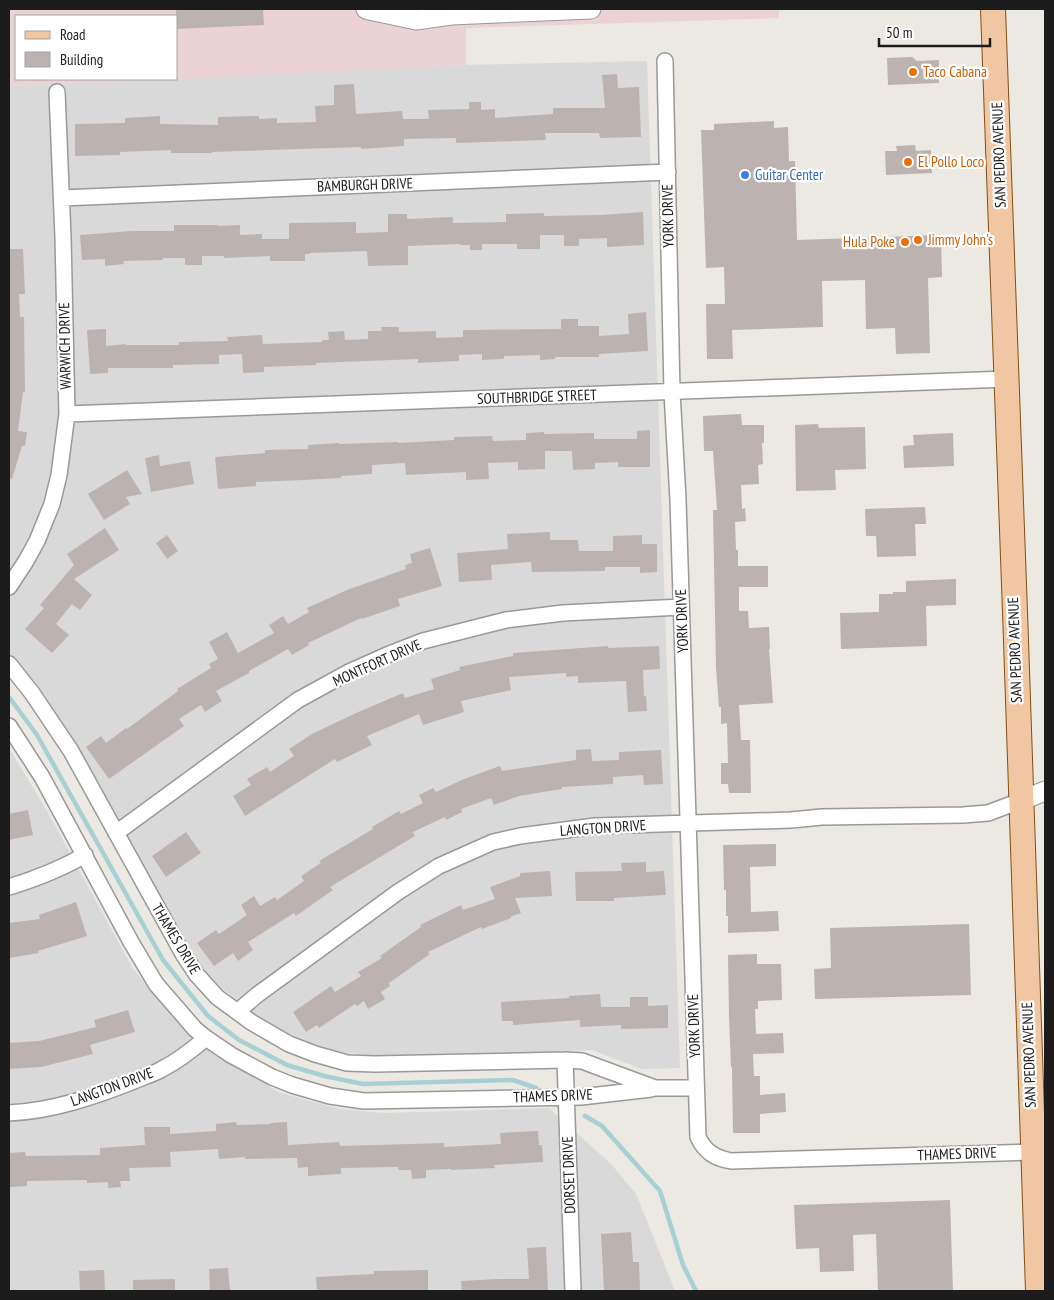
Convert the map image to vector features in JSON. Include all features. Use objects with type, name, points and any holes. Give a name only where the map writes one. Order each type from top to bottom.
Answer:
[{"type":"main road","name":"SAN PEDRO AVENUE","points":[[993,9],[1033,1152],[1040,1229],[1038,1291]]},
{"type":"street","points":[[366,9],[416,20],[451,15],[591,9]]},
{"type":"street","name":"YORK DRIVE","points":[[665,61],[672,392],[678,500],[698,1137],[706,1150],[722,1159],[731,1160]]},
{"type":"street","name":"WARWICH DRIVE","points":[[9,587],[37,541],[52,504],[60,475],[67,414],[62,198],[57,92]]},
{"type":"street","name":"BAMBURGH DRIVE","points":[[62,198],[668,172]]},
{"type":"street","name":"SOUTHBRIDGE STREET","points":[[67,414],[1007,379]]},
{"type":"street","name":"MONTFORT DRIVE","points":[[116,833],[298,700],[349,672],[387,655],[423,641],[506,620],[563,613],[681,607]]},
{"type":"street","name":"THAMES DRIVE","points":[[9,664],[41,706],[71,751],[183,954],[197,975],[218,997],[251,1022],[289,1044],[314,1054],[347,1062],[375,1064],[582,1061],[655,1088]]},
{"type":"street","name":"THAMES DRIVE","points":[[9,726],[42,777],[131,942],[156,984],[195,1029],[231,1056],[292,1085],[338,1097],[364,1101],[581,1097],[655,1088],[696,1088]]},
{"type":"street","points":[[1020,801],[1045,792]]},
{"type":"street","name":"LANGTON DRIVE","points":[[237,1012],[257,995],[398,892],[439,866],[493,842],[520,836],[595,826],[963,815],[988,813],[1020,801]]},
{"type":"street","points":[[9,887],[69,865],[85,855]]},
{"type":"street","name":"LANGTON DRIVE","points":[[9,1113],[54,1107],[116,1089],[162,1070],[206,1038]]},
{"type":"street","name":"DORSET DRIVE","points":[[565,1060],[573,1291]]},
{"type":"street","name":"THAMES DRIVE","points":[[731,1160],[1033,1152]]},
{"type":"shaded area","points":[[9,9],[779,9],[779,18],[466,28],[466,65],[178,79],[178,15],[15,15],[15,80],[149,80],[9,86]]},
{"type":"shaded area","points":[[647,61],[680,1068],[642,1069],[592,1050],[390,1057],[328,1051],[264,1022],[211,979],[179,933],[79,748],[39,687],[9,653],[9,86],[178,80],[178,78],[466,65]]},
{"type":"shaded area","points":[[9,748],[47,811],[133,969],[180,1023],[278,1092],[339,1109],[384,1113],[549,1108],[611,1164],[636,1194],[675,1291],[9,1291]]},
{"type":"building","points":[[176,9],[263,9],[264,25],[178,29],[178,15],[176,15]]},
{"type":"building","name":"Taco Cabana","points":[[912,57],[917,61],[939,60],[939,83],[888,85],[887,58]]},
{"type":"building","points":[[617,74],[618,88],[639,87],[641,137],[600,138],[599,133],[545,133],[546,140],[456,143],[456,138],[404,139],[404,146],[361,149],[361,147],[212,153],[171,153],[171,150],[120,152],[120,155],[75,156],[75,124],[125,123],[125,118],[160,116],[160,124],[218,125],[218,117],[259,116],[259,119],[277,118],[277,123],[316,122],[315,106],[334,105],[334,85],[354,84],[356,114],[402,111],[403,119],[429,119],[428,110],[469,109],[469,102],[481,102],[481,110],[495,109],[495,118],[553,114],[553,108],[605,108],[602,75]]},
{"type":"building","points":[[774,121],[774,128],[788,127],[789,161],[795,161],[797,240],[941,235],[942,277],[928,278],[930,353],[896,354],[895,328],[866,329],[865,280],[822,281],[823,327],[732,330],[733,359],[707,359],[706,304],[725,304],[724,267],[706,268],[701,130],[714,130],[714,124]]},
{"type":"building","name":"El Pollo Loco","points":[[915,145],[916,151],[931,150],[932,173],[886,175],[885,151],[897,151],[896,146]]},
{"type":"building","points":[[643,212],[644,245],[607,247],[607,238],[579,239],[579,246],[564,246],[564,235],[540,235],[540,249],[517,249],[517,244],[482,244],[482,250],[470,250],[470,245],[460,244],[408,246],[408,265],[368,266],[367,251],[310,253],[305,254],[305,261],[270,261],[270,256],[224,258],[224,256],[202,256],[202,265],[185,265],[185,258],[163,258],[163,260],[123,261],[124,264],[105,266],[105,259],[82,260],[80,235],[131,231],[174,231],[174,225],[240,225],[240,235],[262,234],[262,239],[289,239],[289,223],[356,222],[356,233],[388,232],[388,214],[407,214],[407,219],[453,217],[453,223],[506,222],[506,214],[544,213],[544,216]]},
{"type":"building","points":[[9,249],[23,249],[25,294],[19,294],[20,317],[24,317],[25,392],[23,392],[18,431],[27,432],[25,446],[22,446],[12,479],[9,478]]},
{"type":"building","points":[[646,312],[648,351],[599,354],[599,357],[555,357],[555,359],[540,360],[540,355],[504,356],[504,359],[482,360],[482,354],[459,355],[459,361],[418,363],[418,359],[316,363],[316,365],[264,367],[264,372],[243,373],[242,354],[219,355],[219,364],[173,365],[173,368],[108,368],[108,373],[90,374],[87,330],[106,329],[106,346],[126,344],[179,345],[179,342],[228,341],[227,337],[262,335],[263,344],[322,342],[322,340],[329,340],[328,332],[344,331],[345,340],[368,339],[368,331],[382,331],[381,327],[399,327],[399,332],[436,331],[436,338],[463,337],[463,330],[561,329],[561,319],[578,319],[578,326],[599,326],[599,336],[629,334],[628,314]]},
{"type":"building","points":[[741,414],[742,425],[764,425],[764,443],[762,443],[763,464],[758,465],[759,484],[741,485],[742,509],[745,508],[746,521],[735,522],[738,566],[768,566],[768,587],[739,587],[739,611],[748,611],[749,628],[769,627],[773,703],[739,705],[741,740],[750,740],[751,793],[729,793],[728,784],[721,784],[721,763],[728,763],[727,723],[721,724],[721,707],[719,707],[716,668],[713,510],[717,510],[713,451],[704,451],[703,416]]},
{"type":"building","points":[[818,424],[819,428],[865,427],[866,469],[835,470],[836,490],[796,491],[795,425]]},
{"type":"building","points":[[650,430],[650,467],[618,467],[618,462],[595,463],[595,469],[573,470],[572,451],[545,451],[545,469],[518,470],[518,462],[488,463],[489,479],[466,480],[466,472],[406,475],[405,463],[372,465],[372,474],[341,476],[341,478],[256,482],[256,486],[218,489],[215,457],[265,453],[265,450],[308,449],[308,445],[339,443],[398,443],[454,440],[454,437],[492,436],[493,441],[526,440],[526,433],[544,432],[544,434],[594,433],[594,439],[637,439],[637,431]]},
{"type":"building","points":[[953,433],[954,466],[904,468],[903,446],[914,445],[913,435]]},
{"type":"building","points":[[159,455],[160,466],[190,461],[194,484],[151,492],[145,458]]},
{"type":"building","points":[[127,470],[142,494],[126,497],[130,504],[104,520],[88,494]]},
{"type":"building","points":[[925,507],[926,524],[915,524],[916,556],[877,557],[876,536],[866,536],[865,509]]},
{"type":"building","points":[[105,528],[119,550],[74,579],[92,595],[80,610],[72,604],[56,624],[69,635],[52,653],[25,629],[44,608],[40,605],[74,565],[67,554]]},
{"type":"building","points":[[550,532],[550,540],[578,540],[579,551],[613,551],[613,536],[642,535],[642,544],[657,544],[657,572],[640,573],[640,567],[605,567],[605,571],[532,572],[531,562],[491,565],[492,580],[459,582],[457,553],[508,549],[507,534]]},
{"type":"building","points":[[167,535],[178,551],[167,559],[156,543]]},
{"type":"building","points":[[430,548],[442,586],[398,599],[400,606],[361,618],[308,643],[309,645],[292,655],[288,649],[249,671],[249,673],[216,691],[222,701],[205,712],[201,705],[179,719],[184,726],[109,779],[86,747],[101,736],[106,743],[178,691],[177,689],[211,668],[209,664],[218,659],[209,642],[227,632],[238,653],[274,633],[269,625],[283,616],[288,624],[309,612],[307,608],[347,590],[406,569],[405,565],[412,563],[410,554]]},
{"type":"building","points":[[956,579],[956,605],[926,606],[927,646],[841,649],[840,613],[879,612],[879,594],[906,592],[906,581]]},
{"type":"building","points":[[608,646],[608,648],[659,646],[660,669],[643,670],[644,696],[646,696],[647,711],[628,712],[626,681],[578,683],[578,676],[566,677],[566,673],[509,677],[511,690],[461,701],[464,712],[423,725],[419,714],[367,736],[372,745],[337,762],[335,759],[245,816],[233,796],[251,785],[247,779],[267,767],[270,772],[294,756],[289,749],[312,734],[403,693],[405,698],[434,689],[431,679],[460,670],[459,667],[513,656],[513,653]]},
{"type":"building","points":[[591,749],[592,761],[619,760],[619,752],[661,750],[663,784],[644,785],[643,775],[613,777],[613,784],[562,787],[562,789],[519,796],[494,805],[491,798],[461,809],[462,812],[446,820],[445,817],[413,832],[415,836],[330,887],[333,890],[296,916],[294,913],[248,942],[253,950],[238,961],[233,953],[214,966],[197,943],[216,930],[219,934],[247,915],[241,905],[254,896],[260,906],[275,897],[277,900],[304,881],[301,876],[321,863],[319,861],[399,811],[401,814],[423,803],[419,795],[433,788],[436,792],[464,779],[500,766],[502,771],[576,760],[576,750]]},
{"type":"building","points":[[28,810],[33,835],[9,840],[9,814]]},
{"type":"building","points":[[186,832],[201,853],[166,877],[152,856]]},
{"type":"building","points":[[776,844],[776,866],[750,867],[751,912],[778,911],[779,931],[728,933],[726,890],[724,890],[723,845]]},
{"type":"building","points":[[646,862],[646,872],[664,871],[666,895],[614,898],[614,901],[576,901],[575,872],[622,871],[621,863]]},
{"type":"building","points":[[550,871],[552,896],[515,898],[521,913],[482,929],[481,927],[428,952],[430,954],[389,983],[390,986],[381,992],[385,999],[368,1009],[364,1001],[357,1006],[355,1004],[319,1028],[317,1025],[306,1032],[293,1012],[331,986],[335,992],[361,976],[358,972],[382,958],[380,956],[421,927],[420,925],[461,905],[463,910],[495,899],[490,887],[520,876],[520,873]]},
{"type":"building","points":[[76,902],[87,936],[38,951],[39,953],[9,958],[9,923],[40,919],[39,915]]},
{"type":"building","points":[[969,924],[971,995],[815,999],[814,969],[831,968],[830,928]]},
{"type":"building","points":[[757,954],[757,964],[781,964],[782,1000],[758,1001],[758,1009],[755,1009],[756,1034],[783,1033],[784,1053],[753,1054],[754,1076],[760,1076],[760,1095],[785,1093],[786,1112],[760,1114],[760,1133],[733,1133],[728,955]]},
{"type":"building","points":[[600,994],[601,1007],[630,1007],[630,997],[648,997],[648,1006],[668,1005],[668,1028],[621,1029],[621,1025],[580,1027],[580,1020],[513,1025],[513,1021],[502,1021],[501,1002]]},
{"type":"building","points":[[128,1010],[135,1032],[90,1045],[93,1054],[41,1067],[9,1069],[9,1043],[39,1041],[96,1027],[94,1020]]},
{"type":"building","points":[[236,1122],[237,1125],[287,1122],[288,1145],[339,1142],[340,1146],[444,1143],[444,1147],[501,1144],[500,1133],[538,1131],[539,1145],[542,1145],[543,1162],[494,1165],[495,1168],[426,1170],[426,1178],[412,1179],[411,1170],[399,1170],[398,1167],[341,1168],[341,1174],[308,1176],[308,1167],[298,1168],[297,1158],[245,1159],[245,1157],[219,1159],[218,1149],[170,1152],[171,1167],[129,1168],[130,1181],[120,1181],[121,1187],[108,1188],[108,1182],[87,1183],[87,1180],[27,1181],[27,1186],[10,1187],[9,1153],[25,1152],[26,1156],[100,1155],[100,1148],[145,1145],[144,1127],[170,1127],[170,1134],[216,1131],[216,1124]]},
{"type":"building","points":[[950,1200],[953,1291],[878,1291],[876,1234],[853,1235],[854,1271],[820,1272],[819,1248],[796,1249],[794,1205]]},
{"type":"building","points":[[631,1232],[633,1262],[639,1262],[640,1291],[604,1291],[601,1234]]},
{"type":"building","points":[[546,1247],[548,1291],[462,1291],[461,1281],[529,1279],[527,1248]]},
{"type":"building","points":[[228,1268],[230,1291],[210,1291],[209,1269]]},
{"type":"building","points":[[104,1270],[105,1291],[80,1291],[79,1271]]},
{"type":"building","points":[[428,1270],[428,1291],[317,1291],[316,1277],[374,1274],[374,1271]]},
{"type":"building","points":[[175,1279],[175,1291],[133,1291],[133,1280]]},
{"type":"waterway","points":[[9,697],[37,735],[163,960],[208,1016],[239,1040],[287,1065],[324,1076],[363,1084],[513,1080],[536,1088]]},
{"type":"waterway","points":[[585,1116],[602,1126],[660,1191],[683,1265],[696,1291]]},
{"type":"place","name":"Taco Cabana","points":[[913,72]]},
{"type":"place","name":"El Pollo Loco","points":[[908,162]]},
{"type":"place","name":"Guitar Center","points":[[745,175]]},
{"type":"place","name":"Jimmy John's","points":[[918,240]]},
{"type":"place","name":"Hula Poke","points":[[905,242]]}]
